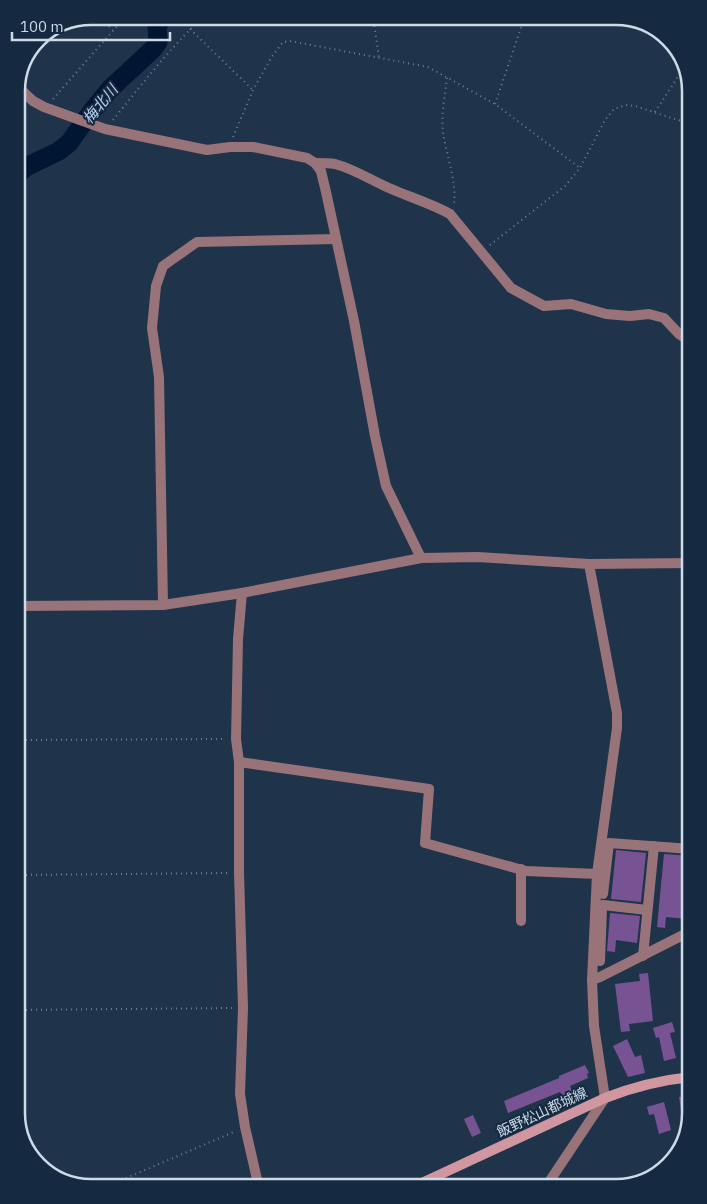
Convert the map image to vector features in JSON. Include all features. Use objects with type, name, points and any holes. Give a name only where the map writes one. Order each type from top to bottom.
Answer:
[{"type":"main road","name":"飯野松山都城線","points":[[430,1179],[605,1098],[629,1089],[682,1078]]},
{"type":"street","points":[[25,94],[44,107],[106,130],[207,150],[230,147],[270,150],[307,158],[315,163],[321,171],[336,239],[386,486],[422,558]]},
{"type":"street","points":[[315,163],[333,164],[366,176],[450,214],[511,288],[544,306],[570,304],[606,314],[630,316],[649,314],[664,318],[682,335]]},
{"type":"street","points":[[163,604],[159,377],[152,328],[156,286],[164,266],[197,242],[336,239]]},
{"type":"street","points":[[25,606],[163,604],[242,593],[422,558],[478,557],[589,564],[682,563]]},
{"type":"street","points":[[551,1179],[605,1098],[594,1026],[592,980],[598,874],[617,714],[589,564]]},
{"type":"street","points":[[242,593],[238,639],[236,739],[240,762],[239,872],[243,1008],[240,1094],[245,1127],[257,1179]]},
{"type":"street","points":[[240,762],[429,790],[425,843],[526,871],[598,874]]},
{"type":"street","points":[[600,961],[603,888],[609,842],[682,848]]},
{"type":"street","points":[[643,956],[654,846]]},
{"type":"street","points":[[521,870],[521,921]]},
{"type":"street","points":[[603,906],[648,910]]},
{"type":"street","points":[[592,980],[682,936]]},
{"type":"path","points":[[108,25],[114,30]]},
{"type":"path","points":[[44,107],[118,25]]},
{"type":"path","points":[[106,130],[163,58],[194,25]]},
{"type":"path","points":[[374,25],[379,58]]},
{"type":"path","points":[[495,104],[522,25]]},
{"type":"path","points":[[189,29],[253,90]]},
{"type":"path","points":[[230,147],[233,133],[253,90],[271,58],[283,42],[290,41],[428,67],[495,104],[580,168]]},
{"type":"path","points":[[656,112],[680,74]]},
{"type":"path","points":[[448,78],[443,131],[454,190],[455,203],[450,214]]},
{"type":"path","points":[[481,252],[565,186],[580,168],[605,120],[614,109],[626,105],[635,106],[682,121]]},
{"type":"path","points":[[25,740],[236,739]]},
{"type":"path","points":[[25,875],[239,872]]},
{"type":"path","points":[[25,1010],[243,1008]]},
{"type":"path","points":[[124,1179],[245,1127]]},
{"type":"building","points":[[616,850],[646,853],[641,902],[611,899]]},
{"type":"building","points":[[664,854],[682,855],[682,918],[666,917],[665,928],[657,927]]},
{"type":"building","points":[[610,913],[640,916],[637,943],[616,940],[615,952],[607,951]]},
{"type":"building","points":[[648,973],[653,1021],[629,1024],[630,1031],[621,1032],[615,984],[640,981],[639,974]]},
{"type":"building","points":[[672,1022],[675,1032],[670,1033],[676,1058],[664,1061],[659,1037],[656,1038],[653,1028]]},
{"type":"building","points":[[627,1039],[635,1057],[641,1055],[645,1073],[628,1077],[613,1046]]},
{"type":"building","points":[[585,1065],[589,1073],[587,1074],[588,1078],[570,1086],[573,1093],[563,1097],[560,1092],[508,1113],[504,1101]]},
{"type":"building","points":[[679,1097],[682,1097],[682,1109],[681,1109]]},
{"type":"building","points":[[664,1102],[671,1130],[659,1134],[654,1114],[649,1115],[647,1107]]},
{"type":"building","points":[[473,1115],[481,1133],[472,1137],[464,1119]]},
{"type":"waterway","name":"梅北川","points":[[25,168],[59,151],[69,143],[110,89],[153,49],[158,42],[158,25]]}]
